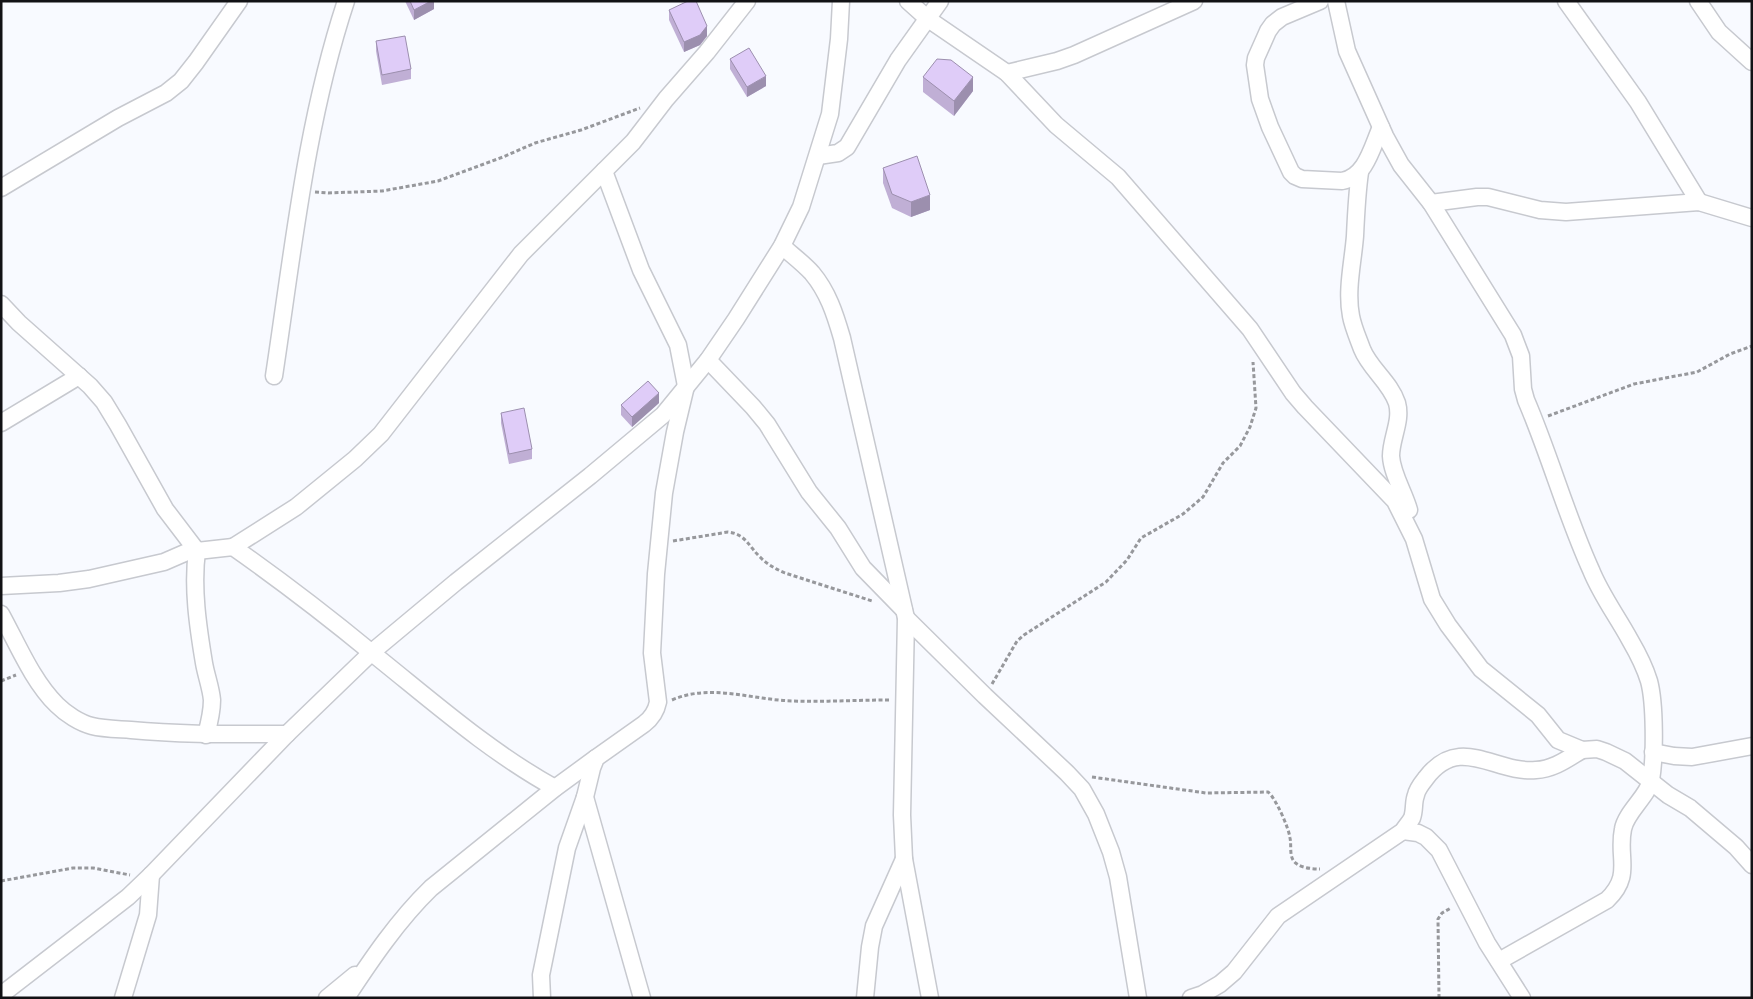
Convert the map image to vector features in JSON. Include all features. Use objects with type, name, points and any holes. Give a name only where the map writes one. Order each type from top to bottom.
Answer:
[{"type":"street","points":[[1,188],[118,118],[166,93],[181,80],[196,62],[239,1]]},
{"type":"street","points":[[274,376],[302,191],[317,111],[346,1]]},
{"type":"street","points":[[1,586],[59,583],[89,579],[164,562],[187,552],[233,546],[296,507],[355,459],[381,434],[521,254],[633,142],[747,1]]},
{"type":"street","points":[[1,995],[54,956],[149,877],[287,734],[372,652],[662,416],[708,360],[736,319],[782,246],[796,219],[818,156],[830,114],[839,40],[841,1]]},
{"type":"street","points":[[908,1],[928,19],[1007,73],[1056,125],[1118,176],[1250,329],[1293,393],[1395,500],[1414,539],[1432,599],[1448,625],[1481,669],[1538,715],[1558,740],[1582,750],[1597,749],[1625,761],[1668,795],[1690,808],[1736,847],[1752,865]]},
{"type":"street","points":[[818,156],[838,153],[847,147],[898,60],[940,1]]},
{"type":"street","points":[[1007,73],[1074,55],[1194,1]]},
{"type":"street","points":[[1320,1],[1282,17],[1268,30],[1255,65],[1260,99],[1287,165],[1295,176],[1302,179],[1342,181],[1355,177],[1360,172]]},
{"type":"street","points":[[1336,1],[1347,52],[1381,128],[1401,165],[1431,203],[1513,335],[1520,356],[1523,389],[1591,571],[1632,641],[1648,680],[1652,699],[1653,752],[1651,782],[1623,829],[1621,882],[1615,893],[1607,900],[1499,961]]},
{"type":"street","points":[[1566,1],[1638,102],[1700,202]]},
{"type":"street","points":[[1698,1],[1720,32],[1752,62]]},
{"type":"street","points":[[1381,128],[1360,172],[1356,203],[1350,309],[1354,328],[1363,351],[1389,386],[1397,405],[1398,419],[1391,448],[1393,467],[1409,511],[1407,524]]},
{"type":"street","points":[[346,998],[370,962],[416,903],[431,888],[555,788],[644,724],[656,710],[658,702],[651,641],[658,544],[664,493],[675,432],[686,386],[678,345],[641,270],[604,171]]},
{"type":"street","points":[[1431,203],[1488,197],[1540,210],[1566,212],[1700,202],[1752,218]]},
{"type":"street","points":[[782,246],[822,286],[832,306],[842,338],[905,614],[902,815],[904,859],[930,998]]},
{"type":"street","points":[[1,304],[19,323],[79,376],[104,402],[165,509],[197,551],[195,584],[204,664],[212,700],[206,735]]},
{"type":"street","points":[[708,360],[767,424],[809,492],[844,536],[863,568],[985,696],[1082,789],[1096,814],[1111,852],[1118,877],[1138,998]]},
{"type":"street","points":[[1,423],[79,376]]},
{"type":"street","points":[[233,546],[372,652],[464,728],[527,773],[555,788]]},
{"type":"street","points":[[1,614],[43,689],[56,705],[74,718],[92,726],[160,733],[206,735],[287,734]]},
{"type":"street","points":[[1653,752],[1692,757],[1752,746]]},
{"type":"street","points":[[1192,998],[1220,984],[1234,972],[1278,916],[1403,831],[1412,818],[1416,793],[1436,767],[1447,760],[1470,756],[1507,767],[1534,770],[1555,766],[1582,750]]},
{"type":"street","points":[[542,998],[542,967],[558,900],[567,848],[585,798],[596,758]]},
{"type":"street","points":[[585,798],[642,998]]},
{"type":"street","points":[[1403,831],[1418,833],[1426,837],[1439,850],[1487,943],[1522,998]]},
{"type":"street","points":[[866,998],[870,948],[874,926],[904,859]]},
{"type":"street","points":[[123,998],[148,915],[149,877]]},
{"type":"street","points":[[327,998],[370,962]]},
{"type":"path","points":[[302,191],[328,193],[382,192],[438,181],[535,143],[581,130],[666,99]]},
{"type":"path","points":[[1535,420],[1634,384],[1697,372],[1730,354],[1752,346]]},
{"type":"path","points":[[985,696],[1010,652],[1024,634],[1106,582],[1127,560],[1141,538],[1183,514],[1203,496],[1223,462],[1240,446],[1250,427],[1256,408],[1252,359]]},
{"type":"path","points":[[658,544],[728,532],[736,533],[746,540],[760,558],[771,567],[784,573],[875,602]]},
{"type":"path","points":[[656,710],[686,695],[713,692],[737,693],[792,701],[904,700]]},
{"type":"path","points":[[1067,773],[1206,793],[1268,792],[1274,799],[1291,839],[1292,860],[1297,865],[1343,872]]},
{"type":"path","points":[[1,881],[74,868],[92,868],[149,877]]},
{"type":"path","points":[[1439,998],[1438,919],[1442,913],[1465,900]]},
{"type":"building","points":[[410,1],[431,1],[414,10]]},
{"type":"building","points":[[688,1],[696,1],[707,26],[700,35],[684,42],[669,10]]},
{"type":"building","points":[[405,36],[411,69],[382,75],[376,41]]},
{"type":"building","points":[[749,48],[766,76],[747,87],[730,59]]},
{"type":"building","points":[[937,59],[951,60],[973,77],[954,101],[923,77]]},
{"type":"building","points":[[917,156],[930,195],[911,202],[892,194],[883,168]]},
{"type":"building","points":[[648,381],[659,393],[632,417],[621,405]]},
{"type":"building","points":[[524,408],[532,449],[509,454],[501,413]]}]
